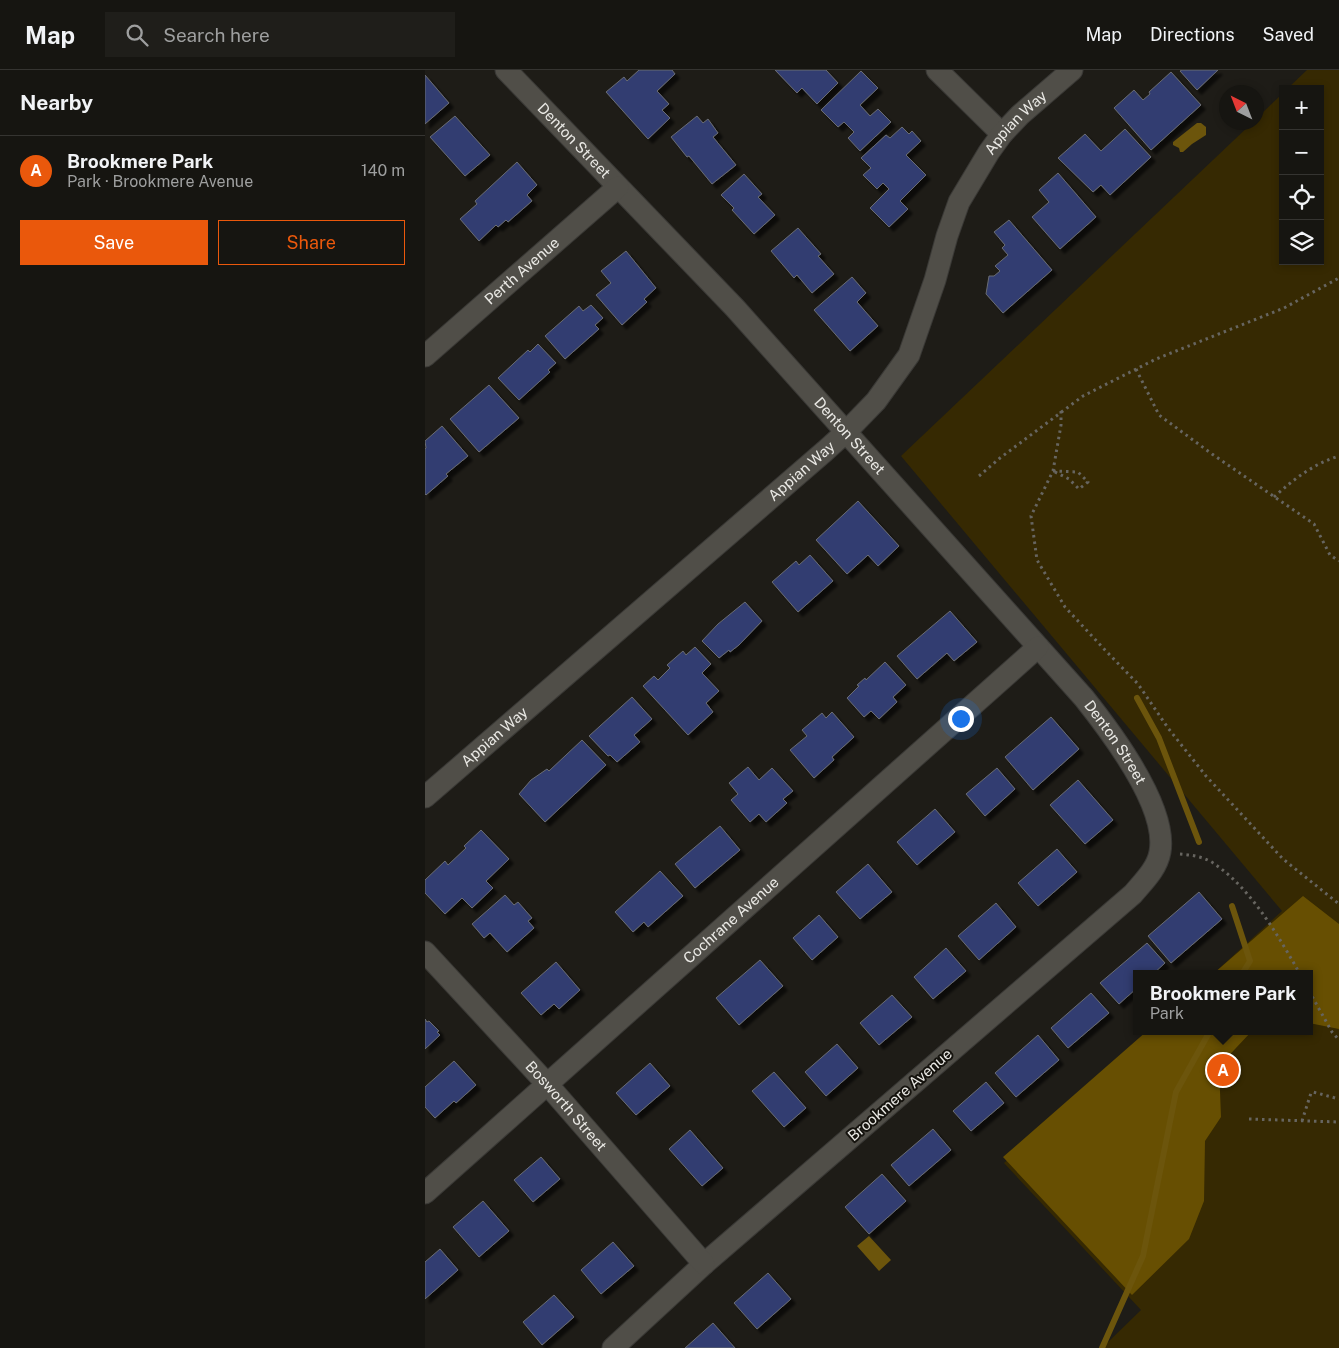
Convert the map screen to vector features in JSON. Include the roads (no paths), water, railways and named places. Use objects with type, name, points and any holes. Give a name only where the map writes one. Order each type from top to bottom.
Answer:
[{"type":"street","name":"Denton Street","points":[[505,70],[735,308],[1084,698],[1125,755],[1147,795],[1159,828]]},
{"type":"street","points":[[937,70],[1002,134]]},
{"type":"street","name":"Appian Way","points":[[425,797],[846,432],[876,401],[909,355],[959,202],[974,175],[1002,134],[1020,115],[1072,70]]},
{"type":"street","name":"Perth Avenue","points":[[425,356],[618,187]]},
{"type":"street","name":"Cochrane Avenue","points":[[425,1193],[1038,647]]},
{"type":"street","name":"Brookmere Avenue","points":[[613,1348],[704,1264],[1133,894],[1153,870],[1160,852],[1159,828]]},
{"type":"street","name":"Bosworth Street","points":[[425,952],[547,1084],[704,1264]]},
{"type":"waterway","points":[[1137,698],[1159,738],[1199,842]]},
{"type":"waterway","points":[[1232,906],[1250,961],[1244,970]]},
{"type":"waterway","points":[[1102,1348],[1143,1256],[1176,1092],[1208,1035]]},
{"type":"place","name":"Brookmere Park","points":[[1223,1070]]}]
